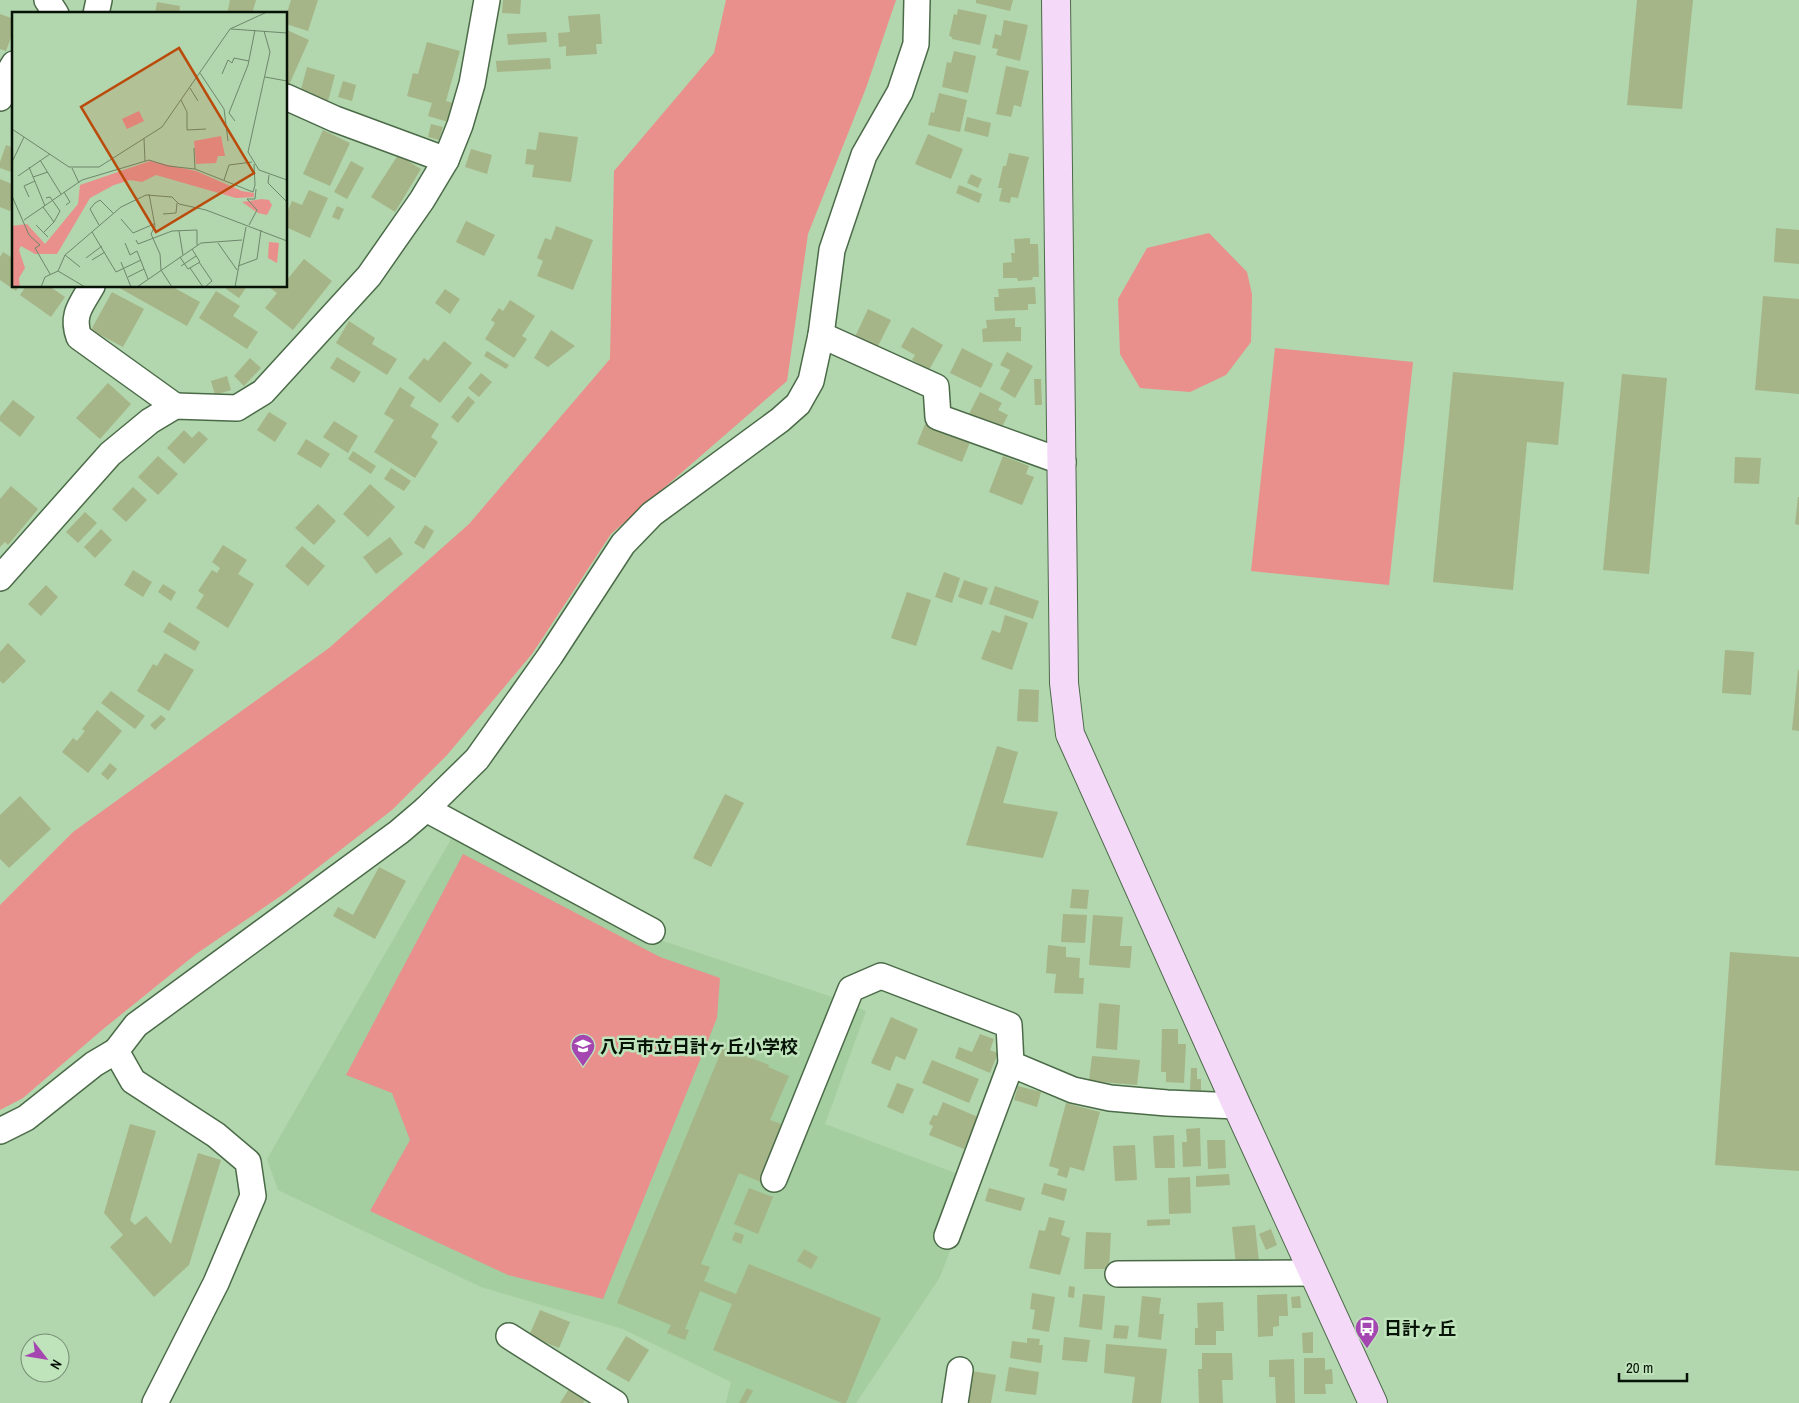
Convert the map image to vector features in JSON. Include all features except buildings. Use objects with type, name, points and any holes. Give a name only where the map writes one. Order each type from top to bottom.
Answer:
[{"type":"street","points":[[47,0],[55,12]]},
{"type":"street","points":[[0,578],[110,454],[150,421],[175,406],[237,408],[263,392],[369,276],[422,200],[446,160],[460,125],[472,84],[487,0]]},
{"type":"street","points":[[0,1131],[26,1118],[94,1064],[116,1051],[136,1025],[398,832],[426,809],[477,759],[550,656],[623,544],[652,514],[780,420],[798,404],[812,380],[821,335],[832,250],[864,155],[900,92],[916,44],[917,0]]},
{"type":"street","points":[[1056,0],[1063,462],[1064,683],[1070,734],[1373,1403]]},
{"type":"street","points":[[0,98],[12,67]]},
{"type":"street","points":[[288,98],[335,118],[446,160]]},
{"type":"street","points":[[91,288],[76,314],[76,327],[80,337],[175,406]]},
{"type":"street","points":[[821,335],[936,386],[938,417],[1063,462]]},
{"type":"street","points":[[426,809],[652,931]]},
{"type":"street","points":[[774,1180],[851,989],[881,976],[1009,1025],[1011,1064],[947,1236]]},
{"type":"street","points":[[116,1051],[133,1081],[216,1135],[248,1162],[252,1196],[216,1283],[155,1403]]},
{"type":"street","points":[[1011,1064],[1073,1090],[1110,1098],[1237,1106]]},
{"type":"street","points":[[1118,1274],[1313,1273]]},
{"type":"street","points":[[508,1336],[615,1403]]},
{"type":"street","points":[[955,1403],[960,1370]]},
{"type":"shaded area","points":[[726,0],[896,0],[866,88],[808,234],[787,381],[611,534],[532,654],[447,755],[392,810],[285,893],[196,954],[102,1030],[23,1098],[0,1110],[0,905],[73,832],[329,648],[469,524],[610,359],[614,171],[714,53]]},
{"type":"shaded area","points":[[1209,233],[1247,272],[1252,294],[1251,342],[1226,375],[1190,392],[1140,388],[1120,354],[1118,299],[1147,248]]},
{"type":"shaded area","points":[[1275,348],[1413,362],[1389,585],[1251,571]]},
{"type":"shaded area","name":"八戸市立日計ヶ丘小学校","points":[[454,834],[651,937],[835,998],[866,1011],[825,1124],[958,1174],[958,1229],[940,1277],[856,1403],[726,1403],[731,1382],[623,1329],[481,1287],[278,1190],[267,1159]]},
{"type":"shaded area","points":[[463,854],[660,957],[720,978],[717,1018],[603,1299],[508,1275],[370,1211],[410,1140],[392,1093],[346,1075]]},
{"type":"place","name":"八戸市立日計ヶ丘小学校","points":[[583,1067]]},
{"type":"place","name":"日計ヶ丘","points":[[1367,1349]]}]
